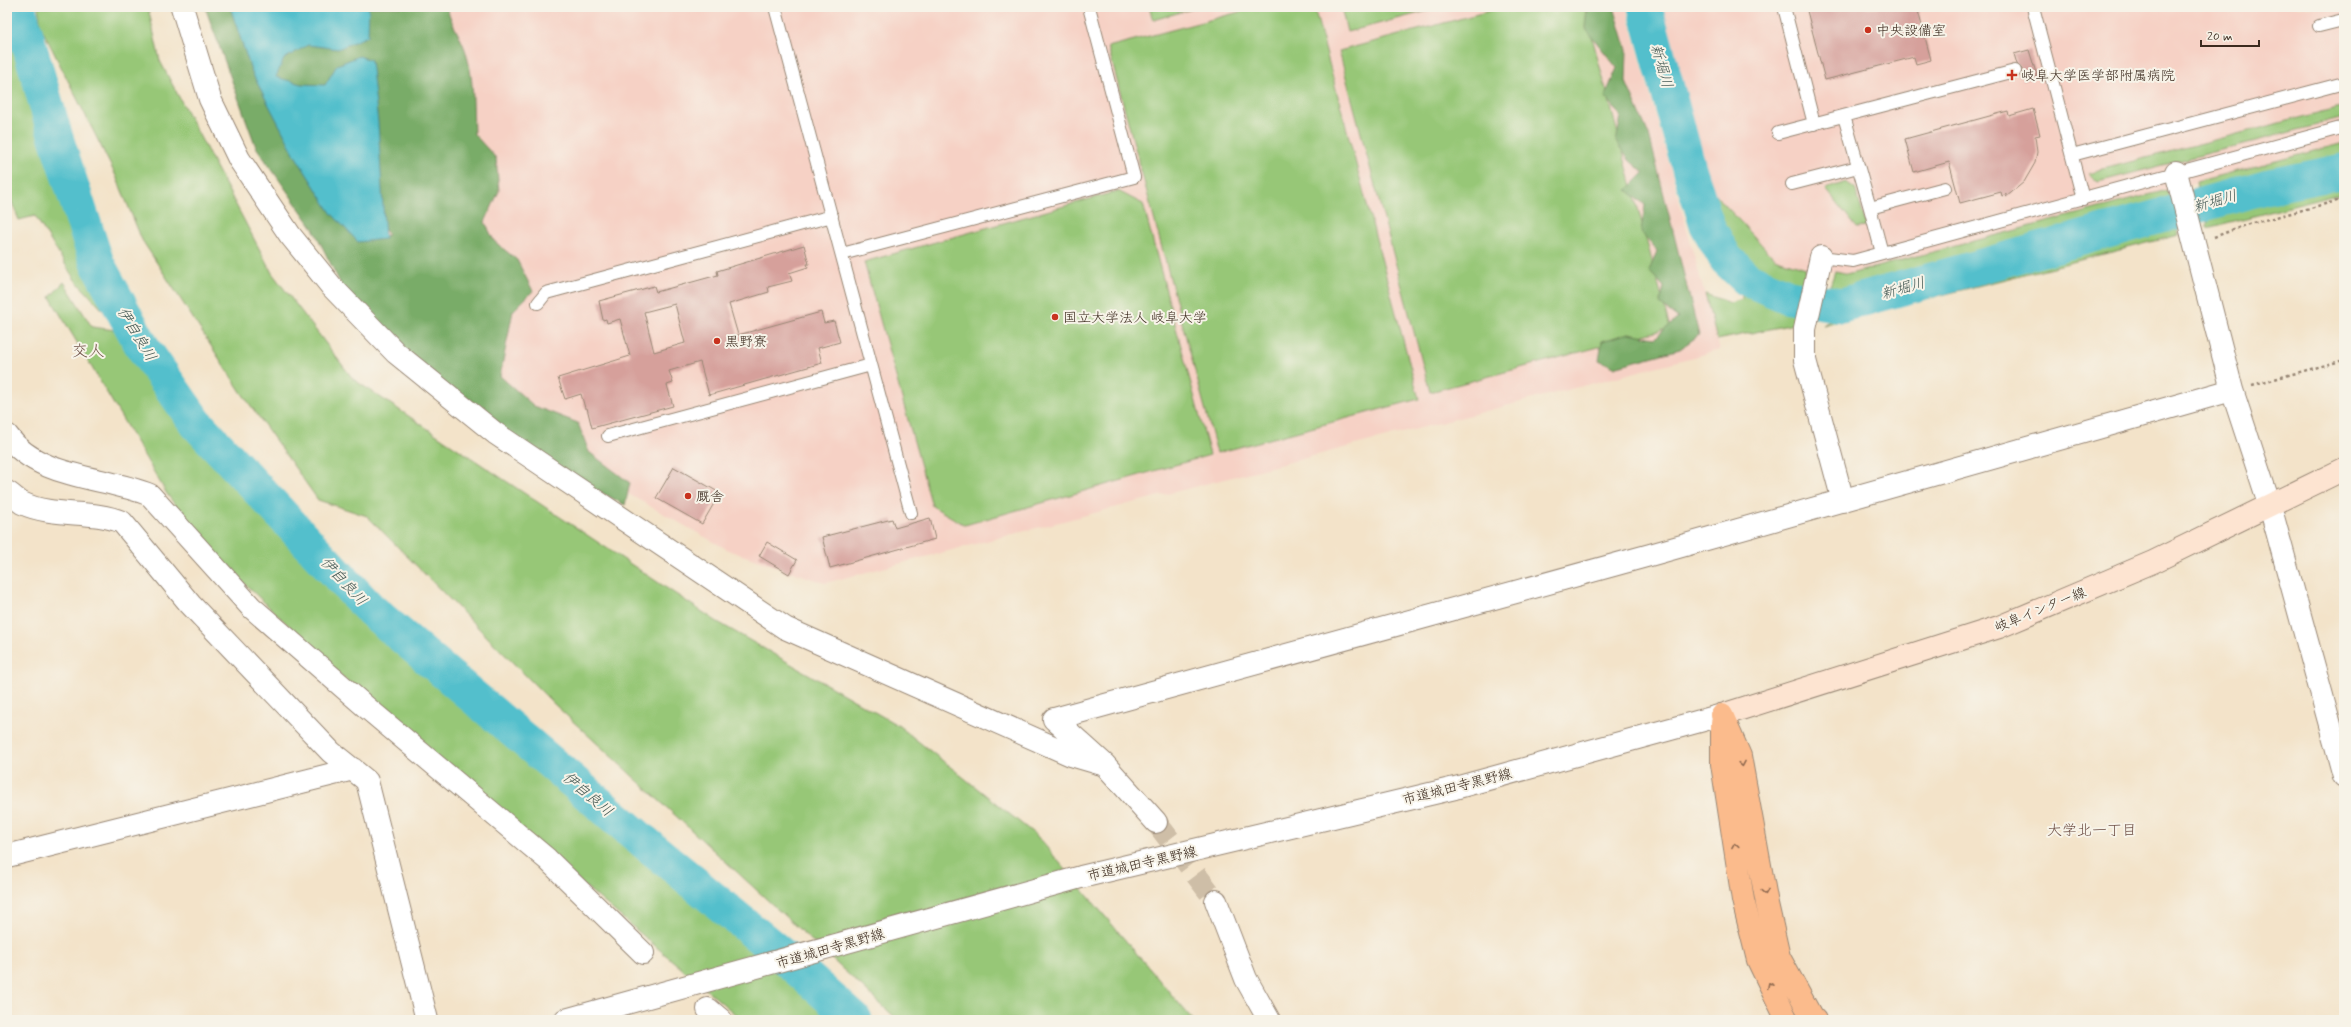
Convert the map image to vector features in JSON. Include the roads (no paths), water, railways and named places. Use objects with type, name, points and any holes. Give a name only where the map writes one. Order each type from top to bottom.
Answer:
[{"type":"highway","points":[[1722,715],[1722,764],[1743,900],[1758,960],[1787,1020]]},
{"type":"highway","points":[[1722,715],[1740,756],[1767,904],[1779,957],[1811,1016],[1816,1020]]},
{"type":"main road","name":"岐阜インター線","points":[[1722,715],[1999,627],[2153,562],[2344,469]]},
{"type":"street","points":[[182,7],[210,99],[239,158],[290,235],[327,282],[396,353],[495,433],[785,628],[1071,755],[1105,765]]},
{"type":"street","points":[[2176,172],[2232,390],[2270,506],[2341,755],[2344,776]]},
{"type":"street","points":[[1821,257],[1805,329],[1805,360],[1843,501]]},
{"type":"street","points":[[1156,822],[1105,765],[1054,719],[1843,501],[2232,390]]},
{"type":"street","points":[[7,435],[12,442],[33,459],[63,472],[133,489],[150,496],[251,607],[366,707],[547,859],[643,953]]},
{"type":"street","points":[[7,492],[22,503],[42,509],[109,517],[122,522],[190,604],[331,752],[367,781],[426,1020]]},
{"type":"street","name":"市道城田寺黒野線","points":[[565,1020],[685,988],[1081,877],[1456,788],[1722,715]]},
{"type":"street","points":[[7,856],[353,769]]},
{"type":"street","points":[[1216,901],[1246,979],[1269,1020]]},
{"type":"lane","points":[[775,7],[911,513]]},
{"type":"lane","points":[[842,254],[1134,177],[1089,7]]},
{"type":"lane","points":[[1784,7],[1814,124]]},
{"type":"lane","points":[[2033,7],[2042,63],[2072,155],[2083,198]]},
{"type":"lane","points":[[2319,26],[2343,20]]},
{"type":"lane","points":[[1778,133],[2016,71]]},
{"type":"lane","points":[[2072,155],[2344,83]]},
{"type":"lane","points":[[1844,116],[1882,253]]},
{"type":"lane","points":[[1821,257],[1853,261],[2344,127]]},
{"type":"lane","points":[[1792,184],[1858,167]]},
{"type":"lane","points":[[1870,208],[1945,188]]},
{"type":"lane","points":[[538,303],[546,292],[832,216]]},
{"type":"lane","points":[[608,436],[871,365]]},
{"type":"water","points":[[230,7],[369,7],[368,36],[338,49],[308,45],[284,59],[276,77],[301,84],[325,85],[337,65],[359,56],[371,60],[378,122],[385,239],[358,242],[331,213],[296,157],[252,73]]},
{"type":"waterway","name":"伊自良川","points":[[18,7],[56,138],[97,263],[142,346],[196,423],[370,609],[642,840],[783,956],[855,1020]]},
{"type":"waterway","name":"新堀川","points":[[1645,7],[1689,168],[1707,225],[1726,259],[1747,279],[1789,297],[1842,305],[2265,187],[2344,171]]},
{"type":"tunnel","points":[[1156,822],[1216,901]]},
{"type":"place","name":"中央設備室","points":[[1868,30]]},
{"type":"place","name":"岐阜大学医学部附属病院","points":[[2012,75]]},
{"type":"place","name":"国立大学法人 岐阜大学","points":[[1055,317]]},
{"type":"place","name":"黒野寮","points":[[717,341]]},
{"type":"place","name":"厩舎","points":[[688,496]]},
{"type":"district","name":"交人","points":[[88,350]]},
{"type":"district","name":"大学北一丁目","points":[[2092,830]]}]
